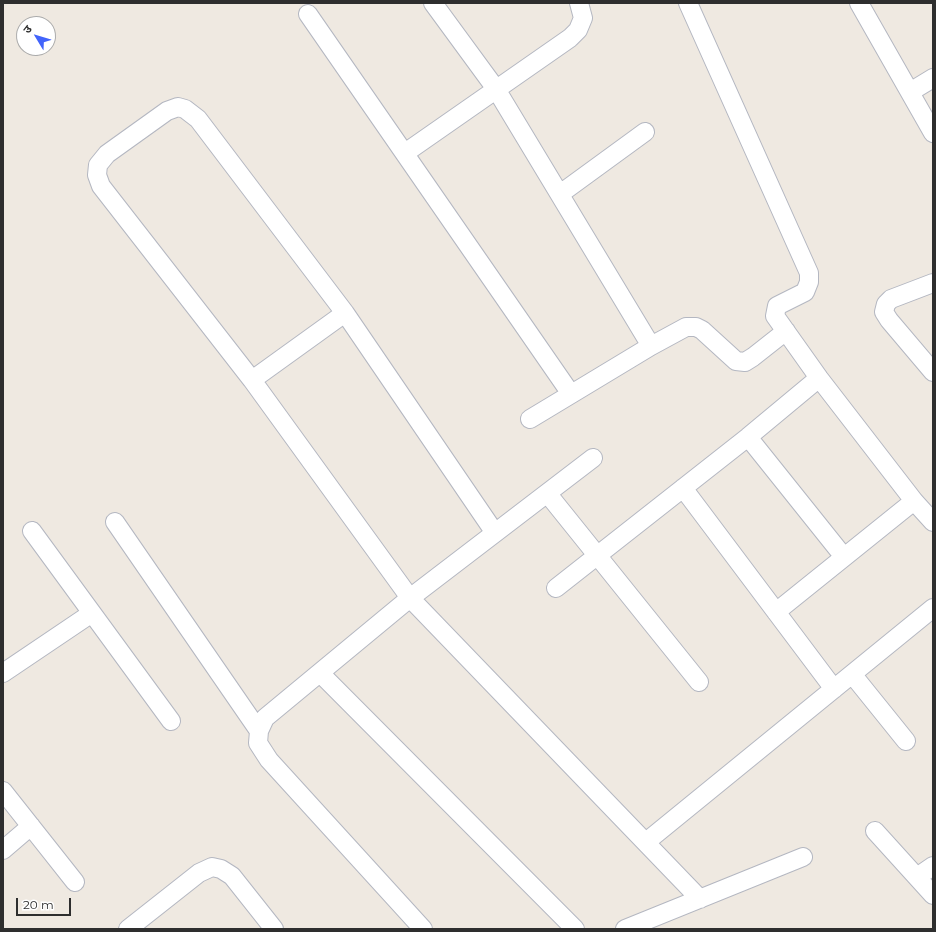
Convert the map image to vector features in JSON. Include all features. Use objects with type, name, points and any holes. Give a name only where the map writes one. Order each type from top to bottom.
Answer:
[{"type":"street","points":[[432,3],[496,89],[651,346]]},
{"type":"street","points":[[405,154],[570,38],[578,30],[583,18],[579,3]]},
{"type":"street","points":[[688,3],[809,273],[810,282],[805,292],[777,306],[775,316],[819,378],[914,501],[933,522]]},
{"type":"street","points":[[859,3],[933,133]]},
{"type":"street","points":[[308,14],[571,394]]},
{"type":"street","points":[[910,92],[933,78]]},
{"type":"street","points":[[495,533],[345,313],[198,119],[185,109],[178,107],[167,111],[107,154],[98,165],[97,175],[101,186],[252,380],[410,598],[700,899]]},
{"type":"street","points":[[560,194],[645,132]]},
{"type":"street","points":[[933,283],[891,299],[886,304],[884,312],[933,372]]},
{"type":"street","points":[[252,380],[345,313]]},
{"type":"street","points":[[530,419],[651,346],[686,327],[696,327],[702,330],[736,361],[745,362],[753,358],[786,331]]},
{"type":"street","points":[[556,588],[748,437],[819,378]]},
{"type":"street","points":[[748,437],[844,557]]},
{"type":"street","points":[[422,929],[269,760],[258,743],[259,731],[265,718],[410,598],[593,458]]},
{"type":"street","points":[[683,488],[834,689]]},
{"type":"street","points":[[547,493],[699,682]]},
{"type":"street","points":[[776,612],[914,501]]},
{"type":"street","points":[[115,522],[259,731]]},
{"type":"street","points":[[32,531],[171,721]]},
{"type":"street","points":[[646,842],[933,608]]},
{"type":"street","points":[[3,673],[92,613]]},
{"type":"street","points":[[320,673],[575,929]]},
{"type":"street","points":[[852,674],[906,741]]},
{"type":"street","points":[[3,791],[75,882]]},
{"type":"street","points":[[3,850],[31,826]]},
{"type":"street","points":[[875,831],[933,895]]},
{"type":"street","points":[[625,929],[803,857]]},
{"type":"street","points":[[917,877],[933,866]]},
{"type":"street","points":[[128,929],[199,872],[212,867],[221,869],[232,876],[274,929]]}]
